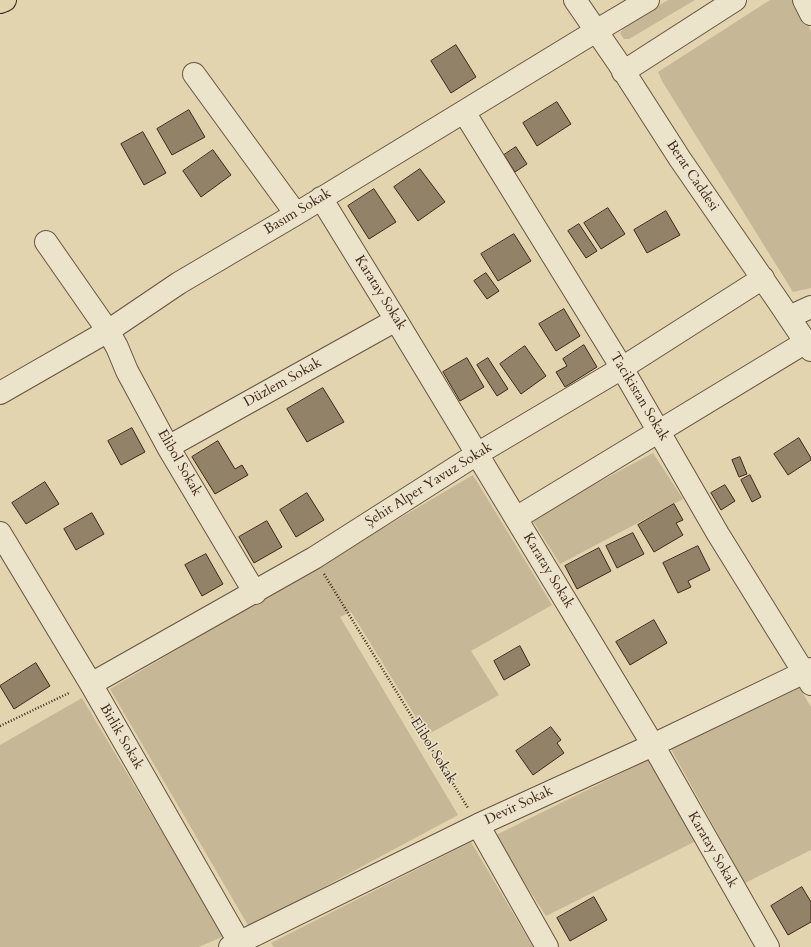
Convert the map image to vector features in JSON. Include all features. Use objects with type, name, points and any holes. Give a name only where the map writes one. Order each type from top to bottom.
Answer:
[{"type":"main road","points":[[0,2],[5,0]]},
{"type":"street","name":"Berat Caddesi","points":[[575,0],[624,72],[680,159],[763,278],[808,346]]},
{"type":"street","name":"Basım Sokak","points":[[0,393],[108,331],[179,283],[296,214],[648,0]]},
{"type":"street","points":[[624,72],[735,0]]},
{"type":"street","points":[[804,0],[811,14]]},
{"type":"street","points":[[194,74],[296,214]]},
{"type":"street","name":"Tacikistan Sokak","points":[[464,112],[622,368],[718,534],[809,675]]},
{"type":"street","name":"Karatay Sokak","points":[[321,198],[653,745],[768,947]]},
{"type":"street","name":"Elibol Sokak","points":[[46,242],[108,331],[168,447],[255,593]]},
{"type":"street","name":"Şehit Alper Yavuz Sokak","points":[[91,684],[255,593],[314,558],[477,454],[622,368],[763,278]]},
{"type":"street","points":[[789,317],[811,307]]},
{"type":"street","name":"Düzlem Sokak","points":[[168,447],[396,320]]},
{"type":"street","points":[[516,518],[808,346]]},
{"type":"street","name":"Birlik Sokak","points":[[0,533],[245,943]]},
{"type":"street","name":"Devir Sokak","points":[[245,943],[478,825],[809,675]]},
{"type":"street","points":[[478,825],[548,947]]},
{"type":"path","name":"Elibol Sokak","points":[[314,558],[478,825]]},
{"type":"path","points":[[0,726],[69,693]]},
{"type":"shaded area","points":[[668,0],[695,0],[629,39],[624,39],[620,33],[624,27]]},
{"type":"shaded area","points":[[770,0],[796,0],[811,31],[811,288],[793,292],[662,81],[658,72]]},
{"type":"shaded area","points":[[653,453],[683,499],[560,564],[531,518]]},
{"type":"shaded area","points":[[473,475],[552,605],[471,651],[499,695],[427,735],[351,612],[340,617],[458,815],[249,927],[110,689]]},
{"type":"shaded area","points":[[799,687],[811,707],[811,850],[745,883],[671,749]]},
{"type":"shaded area","points":[[82,698],[224,936],[199,947],[0,947],[0,745]]},
{"type":"shaded area","points":[[652,758],[696,841],[546,916],[494,836]]},
{"type":"shaded area","points":[[471,842],[533,947],[274,947],[271,943]]},
{"type":"building","points":[[456,45],[476,77],[451,93],[431,61]]},
{"type":"building","points":[[557,102],[571,124],[537,146],[523,123]]},
{"type":"building","points":[[189,110],[205,137],[172,155],[157,129]]},
{"type":"building","points":[[143,132],[166,173],[144,185],[121,144]]},
{"type":"building","points":[[516,147],[527,164],[515,172],[504,155]]},
{"type":"building","points":[[213,150],[231,175],[201,197],[183,171]]},
{"type":"building","points":[[420,169],[445,202],[418,221],[394,187]]},
{"type":"building","points":[[374,189],[396,222],[369,239],[348,206]]},
{"type":"building","points":[[608,208],[625,234],[601,249],[584,223]]},
{"type":"building","points":[[666,211],[680,235],[647,253],[634,230]]},
{"type":"building","points":[[579,224],[597,251],[586,258],[568,231]]},
{"type":"building","points":[[514,234],[531,261],[498,281],[481,254]]},
{"type":"building","points":[[486,273],[499,291],[487,299],[474,281]]},
{"type":"building","points":[[564,309],[580,336],[556,351],[539,324]]},
{"type":"building","points":[[584,345],[597,367],[565,387],[556,372],[567,366],[563,359]]},
{"type":"building","points":[[525,346],[546,376],[521,394],[500,364]]},
{"type":"building","points":[[467,358],[484,387],[460,401],[443,372]]},
{"type":"building","points":[[488,358],[508,389],[497,396],[477,365]]},
{"type":"building","points":[[323,388],[344,422],[307,442],[287,409]]},
{"type":"building","points":[[132,428],[145,452],[121,465],[108,441]]},
{"type":"building","points":[[799,438],[811,460],[788,475],[774,454]]},
{"type":"building","points":[[218,441],[235,469],[242,465],[248,475],[215,494],[192,457]]},
{"type":"building","points":[[740,457],[747,474],[739,477],[732,460]]},
{"type":"building","points":[[750,475],[761,497],[752,502],[741,480]]},
{"type":"building","points":[[45,482],[59,504],[26,524],[12,503]]},
{"type":"building","points":[[725,485],[735,501],[721,510],[711,493]]},
{"type":"building","points":[[307,493],[324,520],[296,537],[280,510]]},
{"type":"building","points":[[674,504],[683,520],[676,523],[683,535],[654,552],[638,525]]},
{"type":"building","points":[[92,513],[104,534],[76,550],[64,529]]},
{"type":"building","points":[[267,521],[282,547],[254,563],[239,537]]},
{"type":"building","points":[[633,533],[644,554],[617,568],[606,546]]},
{"type":"building","points":[[698,546],[710,570],[688,581],[691,587],[678,593],[663,563]]},
{"type":"building","points":[[599,548],[611,571],[577,589],[565,566]]},
{"type":"building","points":[[206,554],[223,584],[202,596],[185,565]]},
{"type":"building","points":[[654,620],[667,643],[630,665],[616,642]]},
{"type":"building","points":[[520,646],[530,665],[504,680],[494,661]]},
{"type":"building","points":[[36,663],[50,686],[14,709],[0,686]]},
{"type":"building","points":[[551,727],[561,740],[557,743],[564,753],[533,775],[516,751]]},
{"type":"building","points":[[802,887],[811,902],[811,922],[788,935],[771,906]]},
{"type":"building","points":[[594,897],[607,920],[570,941],[557,918]]}]
